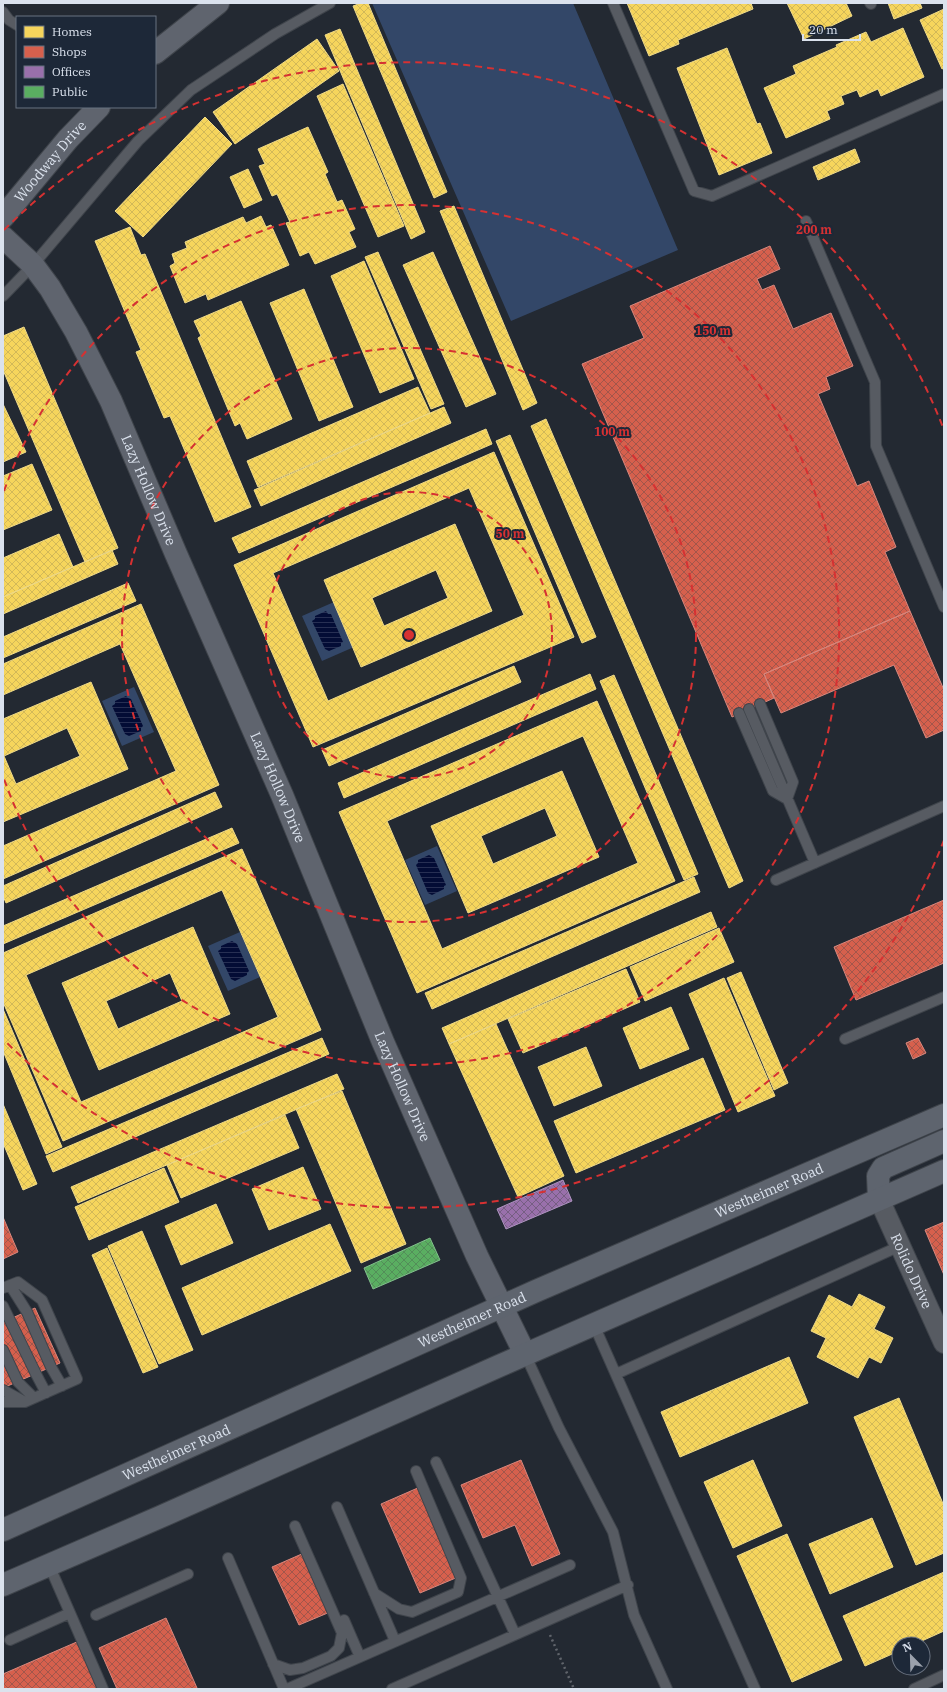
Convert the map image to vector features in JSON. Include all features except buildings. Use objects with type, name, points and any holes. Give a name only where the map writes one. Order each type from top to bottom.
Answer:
[{"type":"main road","name":"Westheimer Road","points":[[3,1530],[502,1306],[693,1222],[944,1115]]},
{"type":"main road","points":[[879,1199],[878,1176],[883,1168],[944,1141]]},
{"type":"main road","points":[[3,1585],[160,1517],[525,1354],[944,1171]]},
{"type":"street","points":[[156,52],[218,3]]},
{"type":"street","name":"Woodway Drive","points":[[3,217],[68,139],[98,108]]},
{"type":"street","name":"Lazy Hollow Drive","points":[[3,237],[33,265],[50,288],[76,332],[111,401],[176,554],[282,795],[382,1042],[477,1256],[525,1354]]},
{"type":"street","name":"Rolido Drive","points":[[879,1199],[944,1343]]},
{"type":"lane","points":[[3,296],[33,265],[138,141],[191,90],[275,34],[330,3]]},
{"type":"lane","points":[[613,3],[694,191],[712,196],[944,94]]},
{"type":"lane","points":[[3,12],[9,20],[16,24]]},
{"type":"lane","points":[[806,221],[875,382],[876,446],[944,607]]},
{"type":"lane","points":[[760,704],[793,782],[787,799]]},
{"type":"lane","points":[[749,709],[815,863]]},
{"type":"lane","points":[[739,713],[773,791],[787,799]]},
{"type":"lane","points":[[776,880],[944,806]]},
{"type":"lane","points":[[845,1039],[944,996]]},
{"type":"lane","points":[[616,1374],[900,1246]]},
{"type":"lane","points":[[3,1402],[29,1400],[62,1386],[77,1379],[42,1300],[18,1282],[7,1287],[27,1312],[51,1367],[62,1386]]},
{"type":"lane","points":[[3,1306],[46,1393]]},
{"type":"lane","points":[[594,1325],[755,1689]]},
{"type":"lane","points":[[3,1350],[18,1382],[29,1400]]},
{"type":"lane","points":[[525,1354],[559,1428],[613,1532],[628,1585],[634,1615],[667,1689]]},
{"type":"lane","points":[[3,1390],[29,1400]]},
{"type":"lane","points":[[436,1462],[515,1634]]},
{"type":"lane","points":[[374,1593],[399,1609],[412,1612],[458,1592],[461,1578],[416,1471]]},
{"type":"lane","points":[[337,1507],[395,1641]]},
{"type":"lane","points":[[273,1664],[290,1670],[303,1668],[331,1656],[339,1648],[342,1633],[298,1525],[360,1657]]},
{"type":"lane","points":[[228,1558],[285,1689],[570,1565]]},
{"type":"lane","points":[[49,1565],[103,1689]]},
{"type":"lane","points":[[96,1615],[188,1574]]},
{"type":"lane","points":[[392,1689],[628,1585]]},
{"type":"lane","points":[[10,1640],[70,1613]]},
{"type":"lane","points":[[914,1689],[944,1675]]},
{"type":"path","points":[[544,1622],[574,1689]]},
{"type":"shaded area","points":[[372,3],[573,3],[678,250],[511,321]]},
{"type":"shaded area","points":[[334,602],[354,647],[322,661],[302,616]]},
{"type":"shaded area","points":[[326,611],[328,614],[331,614],[343,642],[341,643],[341,646],[329,651],[325,649],[312,621],[315,619],[315,616]]},
{"type":"shaded area","points":[[134,687],[154,732],[122,746],[102,701]]},
{"type":"shaded area","points":[[126,696],[131,699],[143,726],[141,731],[129,736],[125,734],[112,706],[115,704],[115,701]]},
{"type":"shaded area","points":[[437,846],[457,891],[425,905],[405,860]]},
{"type":"shaded area","points":[[429,855],[434,858],[446,885],[444,886],[444,889],[432,895],[428,893],[416,865],[418,860]]},
{"type":"shaded area","points":[[240,932],[260,977],[228,991],[208,946]]},
{"type":"shaded area","points":[[232,941],[237,944],[249,971],[247,975],[235,981],[231,979],[218,951],[221,949],[221,946]]}]
